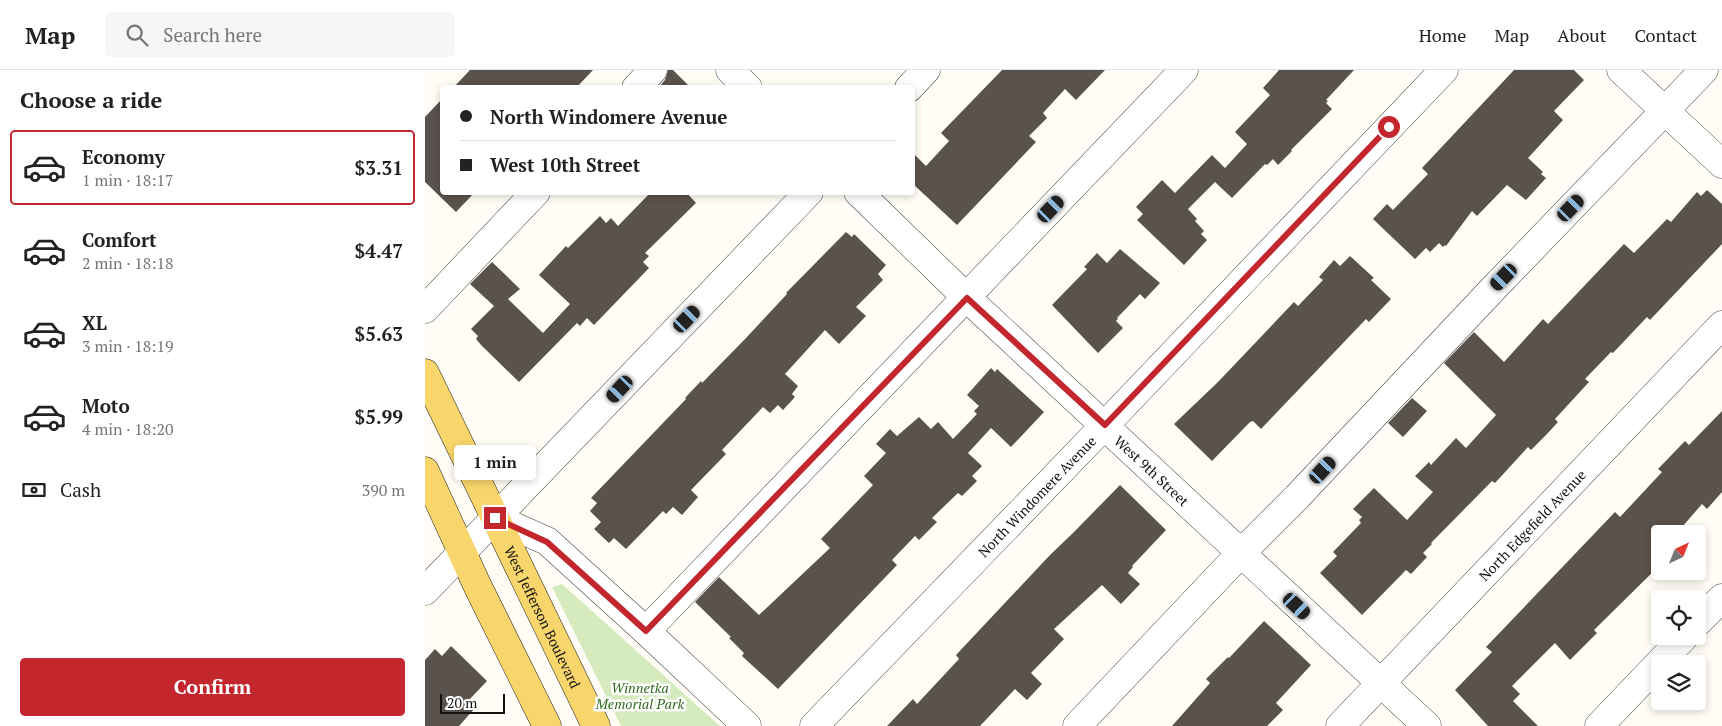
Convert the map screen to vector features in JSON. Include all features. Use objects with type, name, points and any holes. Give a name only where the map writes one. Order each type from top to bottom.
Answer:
[{"type":"main road","name":"West Jefferson Boulevard","points":[[425,373],[595,726]]},
{"type":"main road","points":[[425,471],[478,587],[547,726]]},
{"type":"street","points":[[640,85],[653,70]]},
{"type":"street","points":[[730,70],[745,85]]},
{"type":"street","points":[[912,85],[926,70]]},
{"type":"street","points":[[646,631],[1184,70]]},
{"type":"street","name":"North Windomere Avenue","points":[[814,726],[1444,70]]},
{"type":"street","points":[[1621,70],[1722,164]]},
{"type":"street","points":[[1077,726],[1704,70]]},
{"type":"street","points":[[425,309],[533,195]]},
{"type":"street","points":[[425,591],[806,195]]},
{"type":"street","name":"West 9th Street","points":[[860,195],[1240,554],[1427,726]]},
{"type":"street","name":"North Edgefield Avenue","points":[[1340,726],[1722,325]]},
{"type":"street","points":[[495,518],[547,542],[646,631],[747,726]]},
{"type":"street","points":[[1706,614],[1722,598]]},
{"type":"street","points":[[1599,726],[1676,645]]},
{"type":"green space","name":"Winnetka Memorial Park","points":[[562,584],[720,726],[621,726],[552,587]]},
{"type":"building","points":[[470,70],[593,70],[579,85],[456,85]]},
{"type":"building","points":[[668,70],[673,70],[688,85],[661,85],[665,80]]},
{"type":"building","points":[[1002,70],[1105,70],[1076,100],[1065,89],[1043,113],[1047,118],[1029,136],[1036,142],[957,225],[915,186],[915,155],[926,166],[949,141],[941,133]]},
{"type":"building","points":[[1279,70],[1354,70],[1326,100],[1328,101],[1326,103],[1332,109],[1278,165],[1273,159],[1267,165],[1265,164],[1232,198],[1215,182],[1188,209],[1197,219],[1195,221],[1204,231],[1201,234],[1207,240],[1184,265],[1137,220],[1143,214],[1136,207],[1162,180],[1175,193],[1212,155],[1225,168],[1247,144],[1235,132],[1270,95],[1263,88]]},
{"type":"building","points":[[1514,70],[1574,70],[1584,80],[1554,111],[1563,120],[1528,158],[1543,172],[1541,174],[1546,178],[1526,200],[1507,185],[1477,216],[1472,211],[1446,246],[1443,247],[1439,243],[1430,252],[1426,248],[1415,259],[1373,219],[1387,204],[1393,210],[1428,174],[1422,168]]},
{"type":"building","points":[[440,101],[440,195],[472,195],[456,212],[425,182],[425,117]]},
{"type":"building","points":[[1707,190],[1722,204],[1722,244],[1650,320],[1647,317],[1585,379],[1589,382],[1555,419],[1558,422],[1547,434],[1531,450],[1528,447],[1495,483],[1492,481],[1431,543],[1423,553],[1427,557],[1411,574],[1406,570],[1362,615],[1320,573],[1337,556],[1333,552],[1361,523],[1359,520],[1362,517],[1353,509],[1374,488],[1407,520],[1433,492],[1415,476],[1429,462],[1431,465],[1456,438],[1466,448],[1496,415],[1444,363],[1474,332],[1504,362],[1543,319],[1548,324],[1624,244],[1634,253],[1667,219],[1671,222],[1697,192],[1701,196]]},
{"type":"building","points":[[648,195],[689,195],[696,203],[645,253],[649,256],[643,262],[649,268],[594,325],[587,318],[580,326],[577,323],[519,382],[482,346],[476,339],[478,336],[471,329],[494,306],[470,284],[492,262],[520,289],[508,299],[543,333],[570,304],[539,275],[566,246],[568,248],[600,216],[606,223],[611,218],[618,226]]},
{"type":"building","points":[[846,232],[852,237],[854,234],[886,265],[878,274],[883,280],[856,307],[866,316],[839,344],[825,330],[785,374],[798,386],[792,394],[795,397],[783,410],[778,405],[770,413],[763,407],[722,450],[726,454],[691,490],[698,497],[682,515],[673,507],[666,514],[663,511],[626,549],[614,538],[609,543],[594,529],[601,522],[590,511],[597,503],[591,498],[701,381],[702,383],[745,339],[786,293]]},
{"type":"building","points":[[1120,249],[1160,283],[1145,299],[1140,294],[1117,318],[1116,321],[1123,328],[1098,353],[1052,305],[1087,269],[1084,267],[1097,253],[1107,263]]},
{"type":"building","points":[[1350,256],[1374,278],[1371,280],[1391,299],[1369,322],[1366,319],[1261,429],[1253,421],[1250,422],[1212,461],[1174,424],[1218,382],[1294,302],[1298,306],[1323,280],[1319,277],[1334,260],[1340,266]]},
{"type":"building","points":[[991,368],[995,372],[997,369],[1044,412],[1011,447],[991,428],[968,453],[982,466],[972,476],[977,481],[962,496],[958,493],[932,518],[937,522],[919,540],[915,536],[892,560],[897,565],[778,689],[742,656],[744,653],[729,638],[731,637],[695,602],[719,577],[759,615],[830,548],[821,539],[873,485],[864,476],[886,453],[876,444],[890,429],[897,436],[919,417],[931,429],[938,422],[953,439],[977,414],[974,411],[979,406],[967,395]]},
{"type":"building","points":[[1412,398],[1427,411],[1403,437],[1388,423]]},
{"type":"building","points":[[1722,411],[1722,492],[1707,509],[1702,504],[1684,525],[1651,525],[1651,574],[1594,630],[1597,633],[1570,660],[1555,643],[1512,686],[1520,694],[1513,701],[1538,726],[1488,726],[1455,690],[1492,652],[1486,647],[1615,512],[1620,517],[1662,472],[1658,469],[1685,441],[1689,445]]},
{"type":"building","points":[[1120,485],[1166,530],[1132,566],[1128,573],[1140,584],[1121,604],[1102,585],[1054,629],[1064,639],[1031,673],[1042,684],[1027,700],[1015,689],[980,726],[887,726],[913,699],[917,704],[959,659],[956,655],[1050,555]]},
{"type":"building","points":[[1264,621],[1311,665],[1276,703],[1283,710],[1267,726],[1172,726],[1210,683],[1206,679]]},
{"type":"building","points":[[451,646],[487,681],[469,700],[476,707],[459,726],[425,726],[425,660],[435,649],[442,656]]},
{"type":"route","points":[[495,518],[547,542],[646,631],[967,298],[1105,425],[1389,127]]}]
